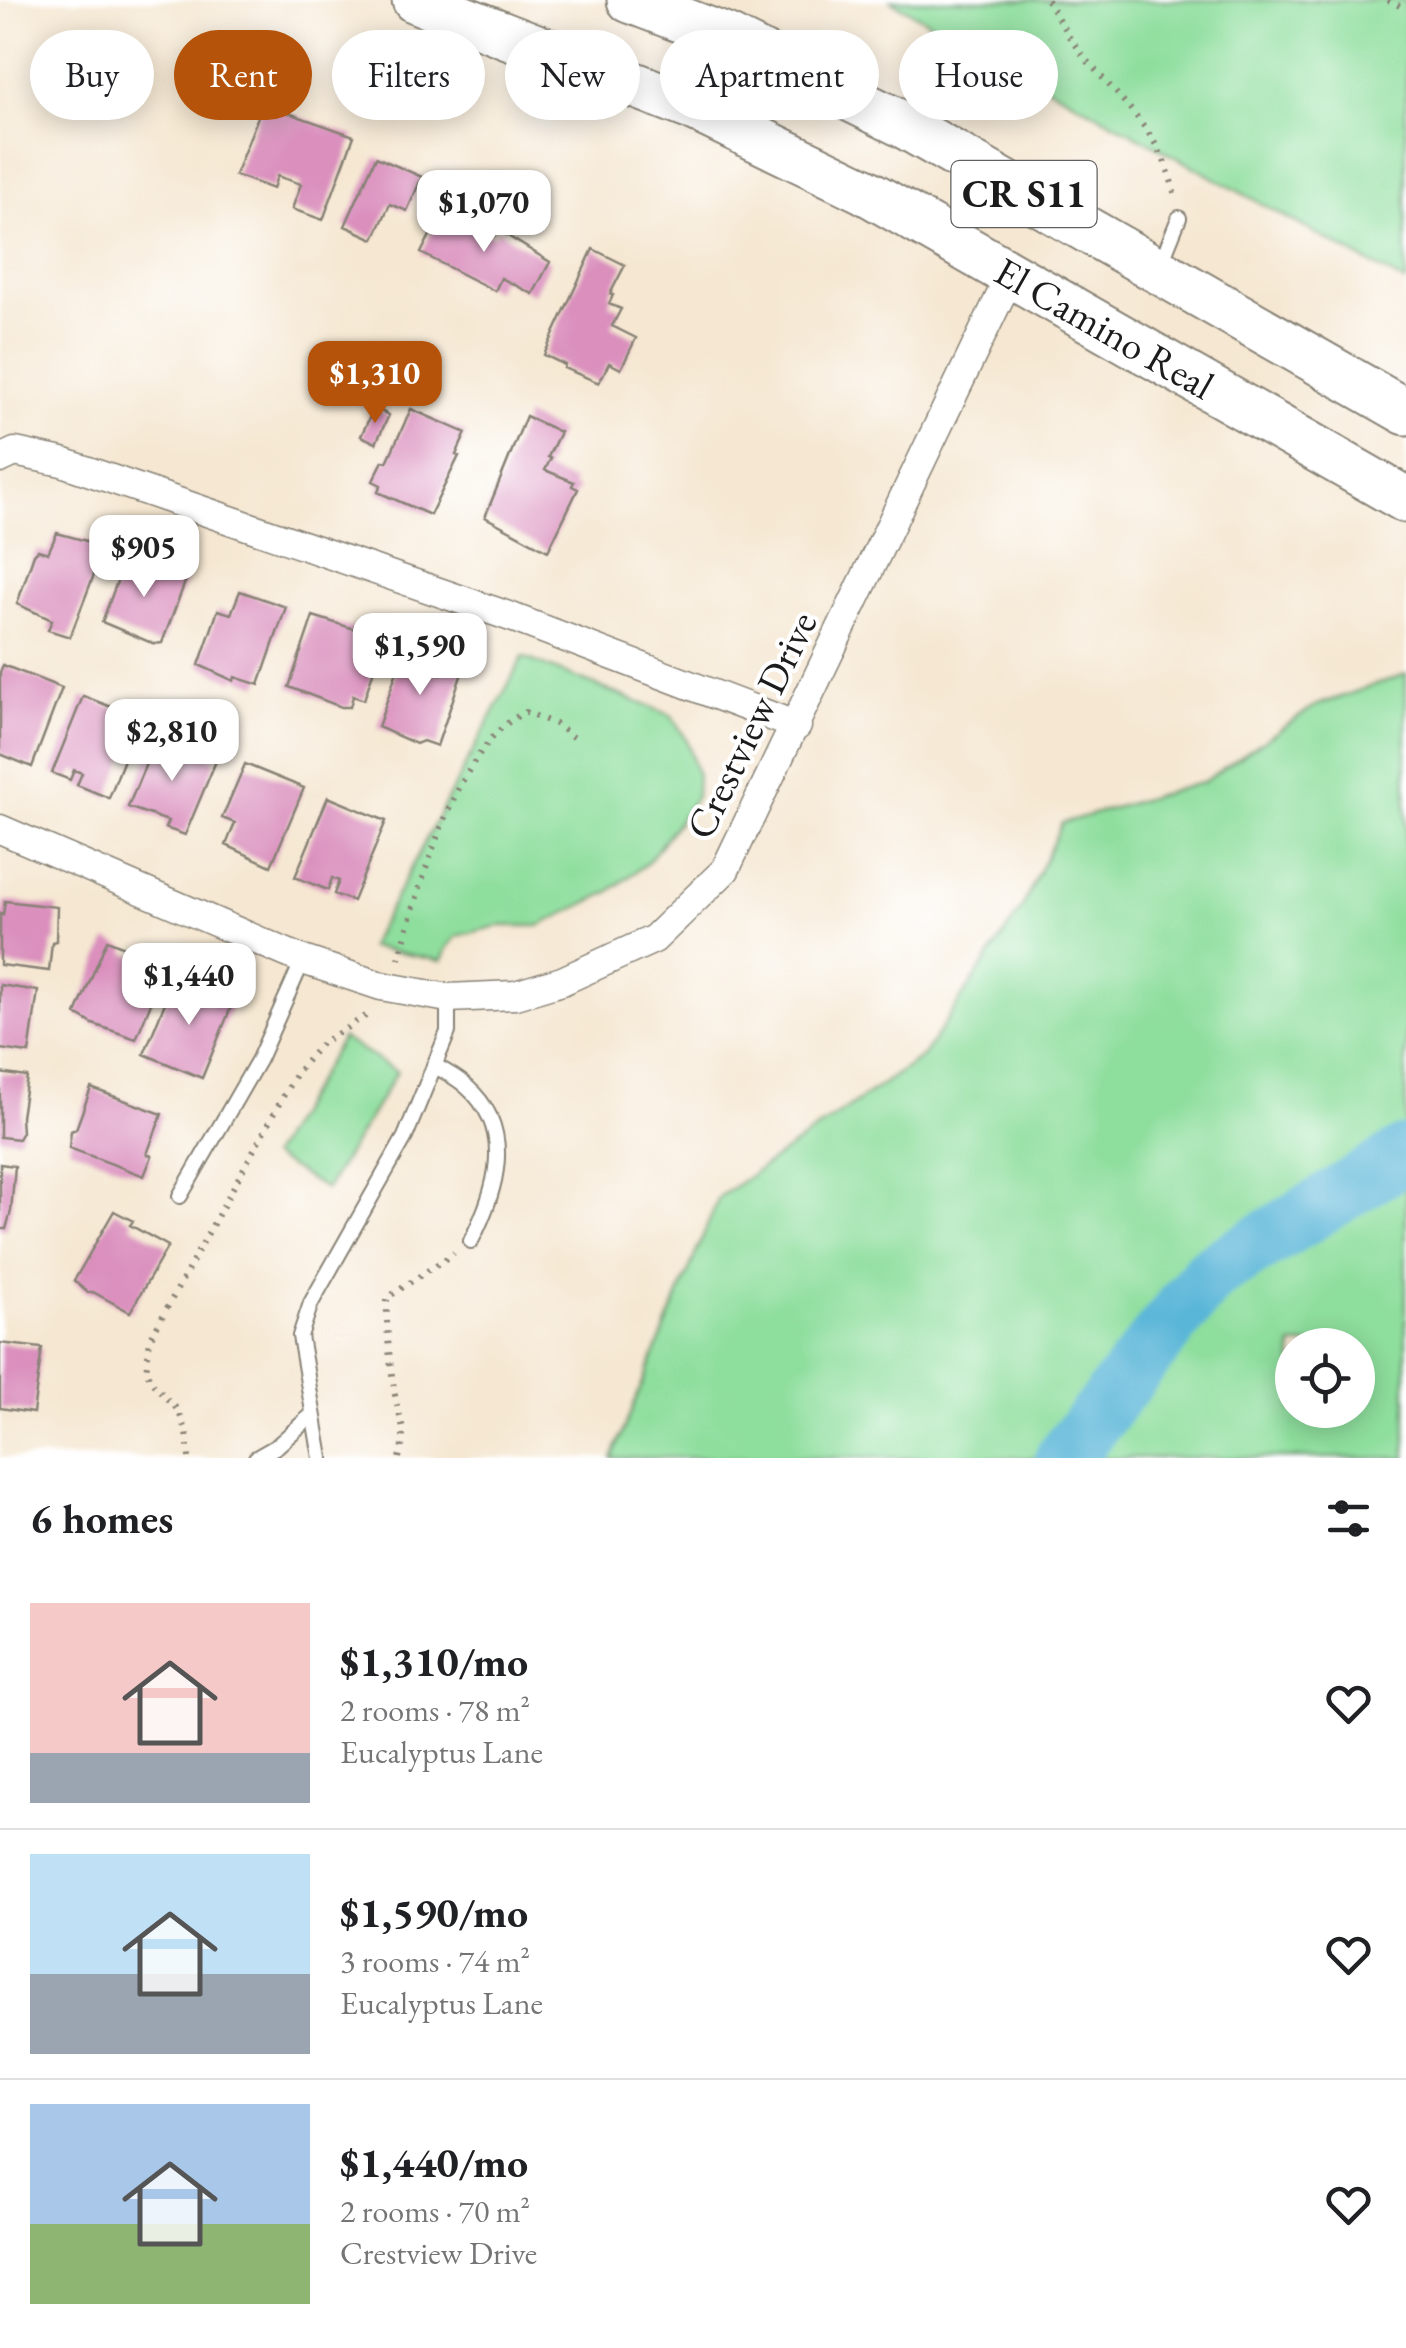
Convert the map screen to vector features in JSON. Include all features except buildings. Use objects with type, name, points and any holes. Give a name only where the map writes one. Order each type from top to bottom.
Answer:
[{"type":"main road","name":"El Camino Real","points":[[415,0],[694,108],[863,190],[1406,500]]},
{"type":"main road","name":"El Camino Real","points":[[630,0],[726,37],[900,123],[1406,412]]},
{"type":"street","name":"Crestview Drive","points":[[0,829],[303,960],[381,986],[448,998],[515,995],[562,980],[654,939],[725,870],[1010,276]]},
{"type":"street","points":[[0,459],[14,452],[62,462],[188,504],[514,618],[796,726]]},
{"type":"lane","points":[[1158,271],[1179,218]]},
{"type":"lane","points":[[180,1196],[258,1059],[303,960]]},
{"type":"lane","points":[[322,1458],[300,1336],[311,1303],[404,1136],[448,1032],[448,998]]},
{"type":"lane","points":[[434,1065],[476,1096],[496,1135],[498,1164],[489,1205],[471,1240]]},
{"type":"lane","points":[[256,1458],[278,1446],[313,1414]]},
{"type":"path","points":[[1047,0],[1072,41],[1142,120],[1170,168],[1179,218]]},
{"type":"path","points":[[1388,0],[1406,8]]},
{"type":"path","points":[[399,959],[452,801],[503,725],[526,712],[555,724],[575,739]]},
{"type":"path","points":[[190,1458],[187,1432],[178,1410],[146,1372],[150,1339],[296,1073],[322,1043],[369,1014]]},
{"type":"path","points":[[399,1458],[406,1432],[396,1400],[387,1298],[471,1240]]},
{"type":"green space","points":[[889,0],[1406,0],[1406,283],[1058,93],[1058,30],[944,30]]},
{"type":"green space","points":[[523,657],[671,715],[687,740],[697,775],[696,797],[648,862],[609,892],[539,926],[498,926],[457,936],[442,961],[369,947]]},
{"type":"green space","points":[[1406,674],[1406,1458],[612,1458],[719,1197],[923,1056],[1022,908],[1062,823],[1203,782],[1315,706]]},
{"type":"green space","points":[[342,1038],[397,1072],[326,1189],[271,1156]]},
{"type":"waterway","points":[[1064,1458],[1210,1274],[1406,1154]]}]
